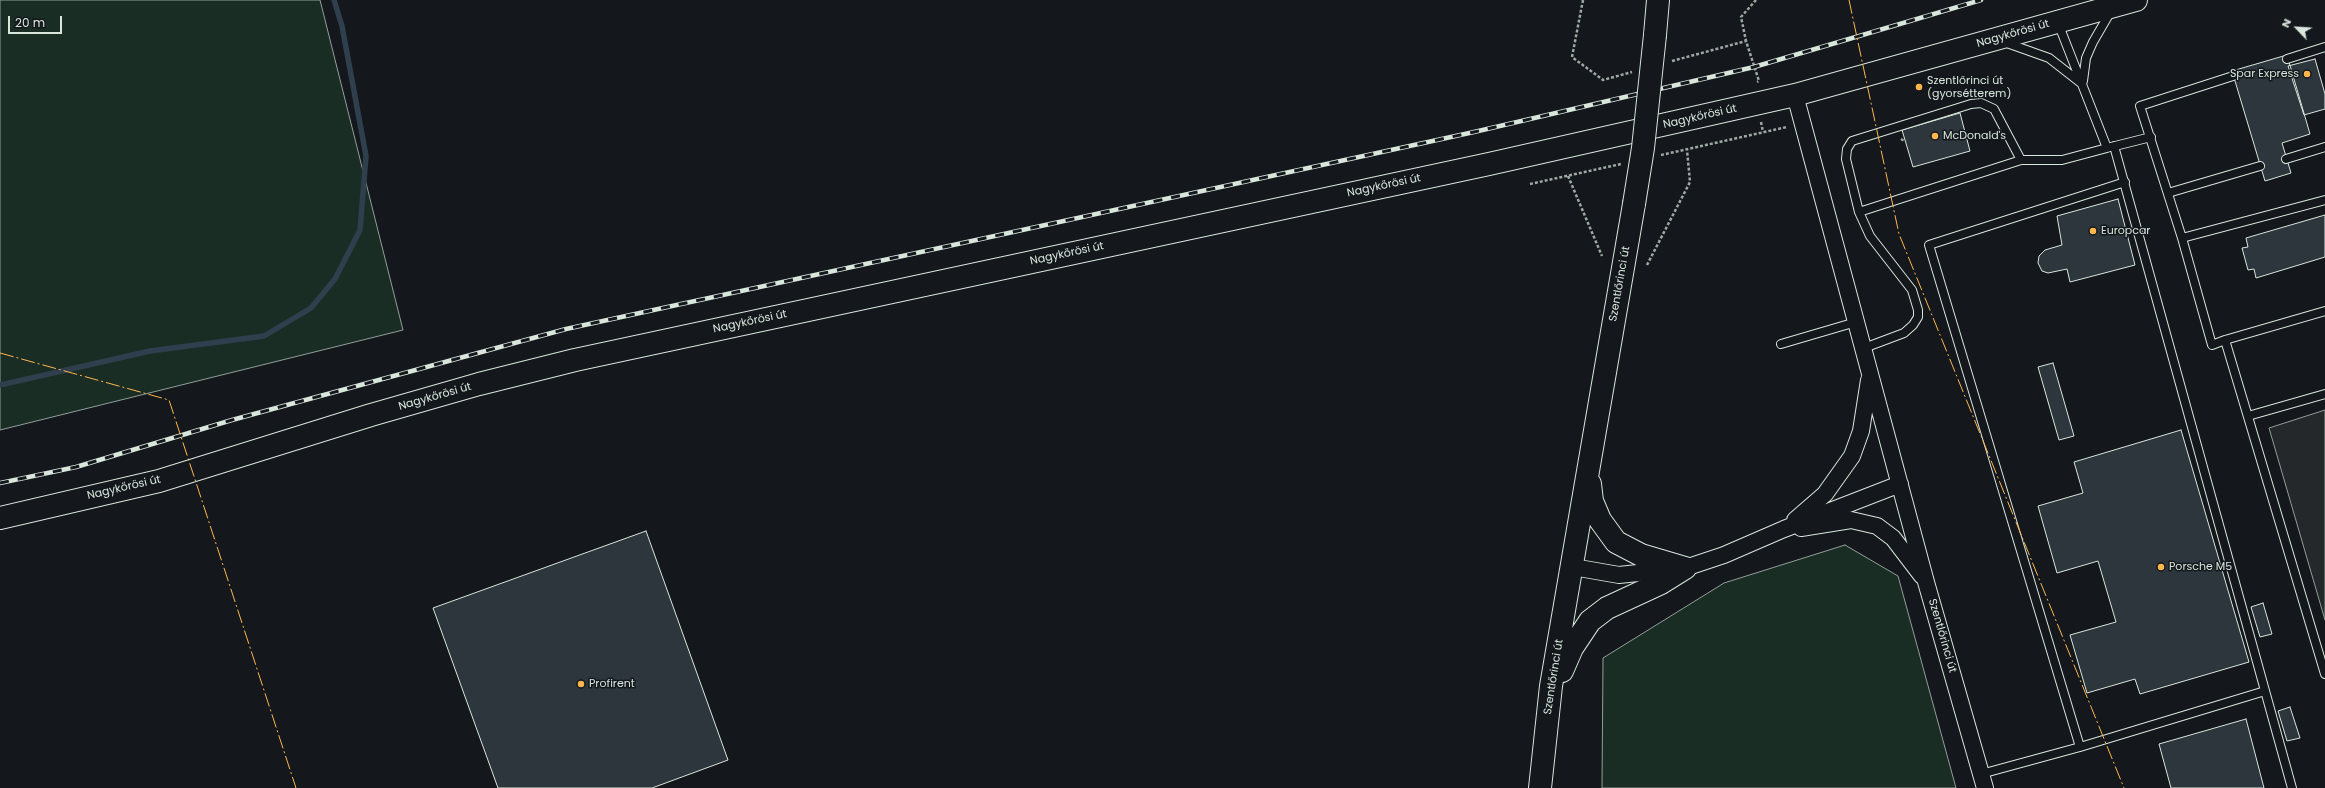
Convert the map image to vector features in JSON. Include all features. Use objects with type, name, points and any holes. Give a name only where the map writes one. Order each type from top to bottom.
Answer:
[{"type":"main road","name":"Szentlőrinci út","points":[[1540,788],[1551,686],[1644,141],[1658,0]]},
{"type":"main road","name":"Nagykőrösi út","points":[[0,518],[159,481],[370,415],[479,384],[575,360],[1489,164],[1758,104],[2136,0]]},
{"type":"main road","points":[[1588,469],[1592,501],[1600,520],[1616,542],[1640,555],[1685,568]]},
{"type":"main road","points":[[1551,686],[1563,669],[1572,648],[1590,621],[1607,608],[1661,583],[1685,568]]},
{"type":"street","name":"Szentlőrinci út","points":[[1795,95],[1926,582],[1983,781]]},
{"type":"street","points":[[1784,529],[1825,494],[1852,456],[1861,431],[1870,374]]},
{"type":"street","points":[[1572,567],[1619,574],[1685,568],[1724,555],[1784,529],[1900,484]]},
{"type":"street","points":[[1784,529],[1812,528],[1851,520],[1877,526],[1893,538],[1926,582]]},
{"type":"lane","points":[[2082,84],[2086,58],[2093,42],[2115,6]]},
{"type":"lane","points":[[2058,22],[2082,84],[2111,147],[2125,182],[2292,788]]},
{"type":"lane","points":[[1995,40],[2049,58],[2082,84]]},
{"type":"lane","points":[[2286,59],[2325,47]]},
{"type":"lane","points":[[2233,76],[2140,106],[2182,238],[2212,345],[2325,311]]},
{"type":"lane","points":[[1864,348],[1904,332],[1918,317],[1918,310],[1912,290],[1870,236],[1859,212],[1846,159],[1847,149],[1856,139],[1971,104],[1981,103],[1994,109],[2021,160]]},
{"type":"lane","points":[[1859,212],[2021,160],[2062,160],[2151,137]]},
{"type":"lane","points":[[2286,159],[2325,147]]},
{"type":"lane","points":[[2168,193],[2260,166]]},
{"type":"lane","points":[[2080,747],[1929,245],[2125,182]]},
{"type":"lane","points":[[2182,238],[2325,200]]},
{"type":"lane","points":[[1781,344],[1856,322]]},
{"type":"lane","points":[[2225,340],[2325,674]]},
{"type":"lane","points":[[2248,416],[2325,394]]},
{"type":"lane","points":[[1983,781],[2080,747],[2265,691]]},
{"type":"path","points":[[1756,0],[1741,17],[1746,41],[1759,81],[1754,83],[1763,132]]},
{"type":"path","points":[[1658,156],[1802,123]]},
{"type":"path","points":[[1647,265],[1690,182],[1687,150]]},
{"type":"path","points":[[1530,184],[1629,162]]},
{"type":"path","points":[[1568,176],[1602,256]]},
{"type":"green space","points":[[0,0],[320,0],[403,330],[0,430]]},
{"type":"green space","points":[[1845,545],[1898,576],[1956,788],[1602,788],[1603,658],[1724,583]]},
{"type":"shaded area","points":[[2325,410],[2325,620],[2269,428]]},
{"type":"building","points":[[2287,55],[2310,134],[2282,143],[2291,173],[2265,181],[2232,71]]},
{"type":"building","points":[[2315,59],[2325,94],[2325,109],[2304,115],[2288,66]]},
{"type":"building","name":"McDonald's","points":[[1960,113],[1970,151],[1913,167],[1902,130]]},
{"type":"building","name":"Europcar","points":[[2118,199],[2135,265],[2070,282],[2067,269],[2048,273],[2042,271],[2038,263],[2039,256],[2045,250],[2062,245],[2057,216]]},
{"type":"building","points":[[2325,215],[2325,257],[2256,278],[2254,269],[2248,270],[2242,248],[2248,247],[2246,238]]},
{"type":"building","points":[[2053,363],[2074,436],[2059,440],[2038,367]]},
{"type":"building","name":"Porsche M5","points":[[2181,430],[2249,662],[2140,694],[2135,679],[2087,693],[2070,635],[2116,622],[2098,561],[2057,573],[2038,506],[2083,493],[2074,462]]},
{"type":"building","name":"Profirent","points":[[646,531],[728,760],[652,788],[498,788],[433,608]]},
{"type":"building","points":[[2263,603],[2272,634],[2260,637],[2251,607]]},
{"type":"building","points":[[2290,707],[2300,738],[2287,741],[2278,711]]},
{"type":"building","points":[[2246,719],[2264,788],[2171,788],[2159,744]]},
{"type":"waterway","points":[[0,385],[150,351],[264,336],[311,308],[335,279],[360,230],[366,156],[342,26],[334,0]]},
{"type":"railway","points":[[0,483],[76,467],[232,420],[566,329],[1474,132],[1754,67],[1981,0]]},
{"type":"power","points":[[1849,0],[1899,234],[2124,788]]},
{"type":"power","points":[[0,353],[169,400],[296,788]]},
{"type":"place","name":"Spar Express","points":[[2307,74]]},
{"type":"place","name":"Szentlőrinci út (gyorsétterem)","points":[[1919,87]]},
{"type":"place","name":"McDonald's","points":[[1935,136]]},
{"type":"place","name":"Europcar","points":[[2093,231]]},
{"type":"place","name":"Porsche M5","points":[[2161,567]]},
{"type":"place","name":"Profirent","points":[[581,684]]}]
